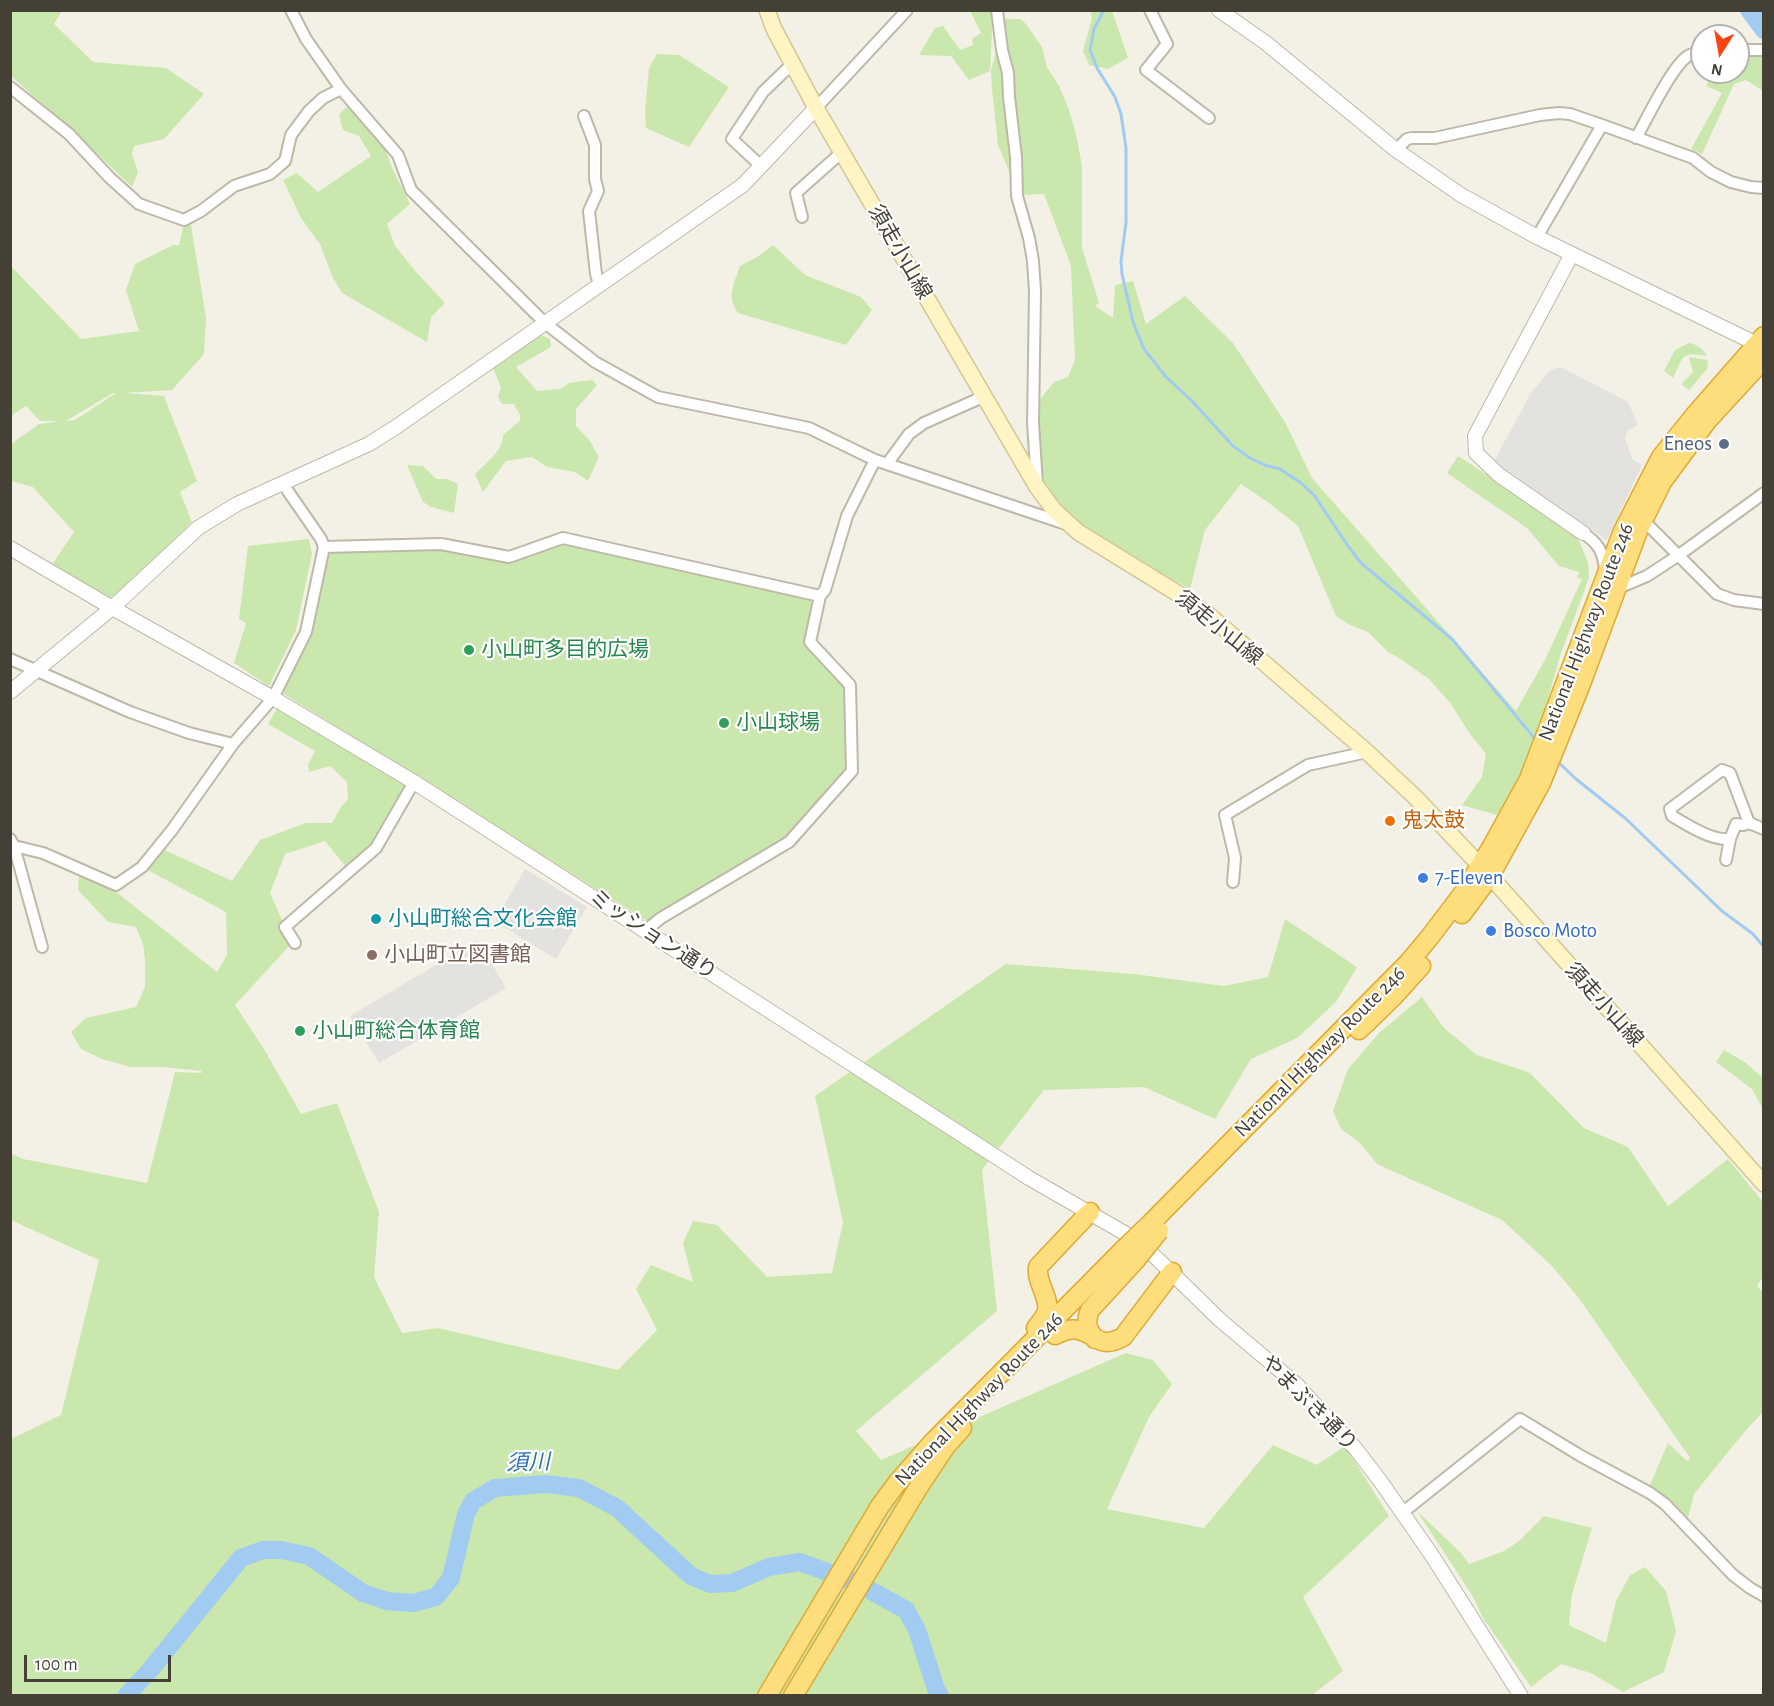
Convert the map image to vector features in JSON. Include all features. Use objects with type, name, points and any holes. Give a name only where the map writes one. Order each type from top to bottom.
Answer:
[{"type":"highway","name":"National Highway Route 246","points":[[1611,582],[1662,482],[1762,347]]},
{"type":"highway","name":"National Highway Route 246","points":[[793,1695],[918,1488],[946,1446],[1131,1256],[1156,1226],[1394,996],[1440,944],[1485,871],[1535,781],[1611,582],[1636,503],[1661,457],[1694,416],[1762,347]]},
{"type":"highway","points":[[1019,1355],[1046,1313],[1047,1303],[1037,1275],[1038,1267],[1090,1212]]},
{"type":"highway","name":"National Highway Route 246","points":[[767,1695],[880,1506],[897,1484],[932,1443],[1089,1284],[1131,1256]]},
{"type":"highway","points":[[1095,1339],[1086,1325],[1090,1310],[1131,1256]]},
{"type":"highway","points":[[1054,1335],[1068,1330],[1079,1330],[1106,1343],[1123,1337],[1172,1272]]},
{"type":"highway","points":[[1040,1284],[1054,1293],[1063,1294],[1089,1284]]},
{"type":"main road","name":"須走小山線","points":[[767,10],[774,29],[816,108],[1037,487],[1054,510],[1069,525],[1093,542],[1185,598],[1210,616],[1367,752],[1415,797],[1485,871],[1764,1184]]},
{"type":"street","points":[[291,10],[306,39],[341,89],[398,155],[411,190],[544,323],[595,362],[658,397],[809,428],[875,460],[1069,525]]},
{"type":"street","points":[[10,692],[112,608],[198,528],[237,504],[369,444],[743,185],[907,10]]},
{"type":"street","points":[[997,10],[1002,50],[1008,73],[1016,157],[1017,196],[1033,261],[1035,291],[1033,423],[1037,487]]},
{"type":"street","points":[[1150,10],[1167,44],[1146,70],[1209,118]]},
{"type":"street","points":[[1219,10],[1266,43],[1396,150],[1461,195],[1537,237],[1762,347]]},
{"type":"street","points":[[1636,138],[1672,73],[1690,55]]},
{"type":"street","points":[[761,166],[732,139],[763,92],[792,64]]},
{"type":"street","points":[[10,87],[69,134],[110,178],[140,204],[184,220],[201,211],[234,186],[270,174],[285,160],[291,135],[309,111],[323,98],[341,89]]},
{"type":"street","points":[[1396,150],[1407,139],[1435,138],[1540,115],[1570,114],[1693,158],[1711,172],[1731,182],[1764,188]]},
{"type":"street","points":[[584,116],[595,145],[595,179],[598,191],[589,211],[599,284]]},
{"type":"street","points":[[1537,237],[1602,125]]},
{"type":"street","points":[[802,217],[796,193],[842,152]]},
{"type":"street","points":[[1572,254],[1475,436],[1476,453],[1499,475],[1593,539],[1601,548],[1611,582],[1647,576],[1764,493]]},
{"type":"street","points":[[886,464],[909,435],[924,423],[984,396]]},
{"type":"street","points":[[646,930],[661,918],[789,842],[852,771],[850,685],[810,642],[820,596],[825,590],[847,516],[875,460]]},
{"type":"street","points":[[12,842],[116,885],[142,867],[172,830],[233,744],[273,698],[306,632],[324,547],[283,483]]},
{"type":"street","points":[[1642,519],[1717,594],[1734,600],[1764,604]]},
{"type":"street","points":[[324,547],[441,544],[509,557],[563,538],[820,596]]},
{"type":"street","name":"ミッション通り","points":[[10,548],[273,698],[414,782],[1029,1178]]},
{"type":"street","points":[[10,659],[130,712],[189,733],[233,744]]},
{"type":"street","points":[[1233,882],[1235,858],[1225,815],[1308,765],[1367,752]]},
{"type":"street","points":[[1730,838],[1722,840],[1688,826],[1672,816],[1670,809],[1722,770],[1730,772],[1749,823]]},
{"type":"street","points":[[295,942],[285,927],[376,848],[414,782]]},
{"type":"street","points":[[1726,860],[1730,838],[1736,824],[1749,823],[1764,829]]},
{"type":"street","points":[[12,842],[42,946]]},
{"type":"street","name":"やまぶき通り","points":[[1029,1178],[1140,1242],[1220,1320],[1296,1384],[1355,1448],[1402,1513],[1521,1695]]},
{"type":"street","points":[[1402,1513],[1520,1419],[1581,1456],[1650,1493],[1665,1504],[1733,1575],[1764,1596]]},
{"type":"green space","points":[[10,11],[62,11],[54,24],[93,62],[166,68],[204,94],[164,139],[134,146],[132,154],[138,172],[132,187],[11,76]]},
{"type":"green space","points":[[970,11],[993,11],[990,71],[969,80],[951,56],[919,55],[935,28],[943,26],[960,50],[973,45],[972,39],[981,33]]},
{"type":"green space","points":[[1090,11],[1112,11],[1128,58],[1108,69],[1089,65],[1083,51],[1092,18]]},
{"type":"green space","points":[[1005,19],[1020,19],[1026,24],[1042,47],[1047,67],[1068,107],[1082,166],[1082,248],[1099,303],[1095,306],[1113,318],[1115,285],[1133,281],[1146,324],[1185,296],[1233,343],[1285,422],[1312,478],[1516,711],[1546,658],[1582,579],[1577,578],[1579,572],[1559,566],[1527,528],[1447,473],[1458,456],[1569,528],[1579,540],[1588,563],[1589,578],[1560,656],[1539,731],[1512,794],[1497,815],[1462,805],[1482,777],[1486,754],[1451,704],[1429,679],[1388,652],[1368,632],[1336,616],[1298,526],[1269,503],[1241,484],[1205,530],[1190,589],[1114,548],[1072,522],[1043,482],[1039,452],[1038,402],[1054,382],[1068,377],[1075,360],[1071,266],[1044,194],[1019,195],[998,145],[991,70]]},
{"type":"green space","points":[[657,54],[679,55],[729,87],[689,147],[646,128],[649,68]]},
{"type":"green space","points":[[1763,55],[1763,91],[1750,83],[1750,56]]},
{"type":"green space","points":[[1707,84],[1734,84],[1702,154],[1691,149],[1722,93],[1706,86]]},
{"type":"green space","points":[[349,104],[385,149],[410,204],[387,224],[395,246],[445,303],[431,317],[427,342],[342,293],[333,278],[320,244],[301,218],[283,180],[297,173],[318,192],[371,156],[359,136],[343,130],[339,115]]},
{"type":"green space","points":[[184,224],[191,225],[206,318],[204,354],[172,390],[124,393],[164,396],[197,481],[180,492],[192,522],[109,606],[53,563],[74,532],[33,487],[11,481],[11,444],[39,424],[60,421],[40,421],[26,406],[11,416],[10,265],[81,339],[139,331],[126,290],[135,264],[173,245],[179,245]],"holes":[[[113,393],[116,393],[75,420],[66,421]]]},
{"type":"green space","points":[[773,245],[805,275],[861,297],[872,310],[846,345],[738,313],[732,301],[732,295],[740,266]]},
{"type":"green space","points":[[540,335],[550,339],[551,347],[516,367],[537,391],[560,389],[569,383],[592,380],[597,385],[576,409],[576,426],[590,441],[599,457],[588,481],[575,472],[547,467],[532,457],[506,461],[483,492],[475,474],[497,451],[503,435],[520,421],[520,415],[514,404],[502,404],[498,397],[501,387],[493,368],[521,344]]},
{"type":"green space","points":[[1689,343],[1700,347],[1707,356],[1688,355],[1684,357],[1673,378],[1664,371],[1675,350]]},
{"type":"green space","points":[[1689,357],[1708,360],[1707,369],[1689,390],[1681,384],[1693,372]]},
{"type":"green space","points":[[407,465],[423,466],[436,479],[447,479],[458,484],[454,513],[431,507],[423,502]]},
{"type":"green space","points":[[309,539],[312,554],[296,630],[269,686],[234,663],[246,623],[239,619],[248,546]]},
{"type":"green space","points":[[561,544],[809,598],[813,603],[805,642],[846,687],[847,764],[845,771],[785,839],[647,921],[284,694],[284,684],[326,556],[333,551],[448,550],[510,563]]},
{"type":"green space","points":[[279,705],[413,785],[388,838],[346,867],[325,841],[285,854],[270,893],[292,943],[235,1005],[264,1049],[301,1114],[337,1103],[379,1212],[374,1277],[402,1333],[438,1328],[618,1370],[657,1330],[636,1289],[651,1265],[693,1282],[683,1243],[693,1221],[717,1225],[767,1277],[832,1273],[843,1222],[815,1096],[1006,964],[1134,974],[1224,986],[1268,977],[1285,919],[1357,967],[1336,1002],[1297,1038],[1251,1059],[1215,1119],[1144,1087],[1044,1090],[982,1170],[997,1311],[856,1431],[881,1460],[1126,1353],[1153,1360],[1172,1384],[1149,1417],[1107,1509],[1204,1528],[1273,1445],[1317,1465],[1345,1446],[1389,1516],[1303,1597],[1343,1671],[1311,1696],[11,1695],[11,1439],[61,1415],[99,1260],[11,1220],[10,1153],[23,1159],[147,1183],[175,1072],[201,1073],[202,1071],[163,1067],[130,1067],[102,1059],[81,1049],[71,1032],[86,1018],[136,1007],[145,987],[145,960],[143,944],[136,927],[108,922],[78,890],[79,875],[105,883],[217,972],[227,955],[226,912],[142,867],[158,847],[232,881],[260,840],[306,823],[332,823],[348,799],[347,782],[330,766],[309,772],[308,765],[315,751],[268,724]]},
{"type":"green space","points":[[1422,997],[1444,1028],[1477,1055],[1530,1073],[1584,1128],[1628,1147],[1668,1206],[1728,1159],[1763,1202],[1763,1277],[1757,1286],[1764,1293],[1763,1412],[1694,1494],[1688,1518],[1667,1498],[1649,1487],[1668,1443],[1687,1461],[1690,1458],[1578,1297],[1551,1265],[1502,1220],[1377,1164],[1358,1141],[1341,1129],[1333,1111],[1348,1069],[1379,1033]]},
{"type":"green space","points":[[1724,1050],[1746,1063],[1763,1078],[1763,1109],[1752,1089],[1716,1062]]},
{"type":"green space","points":[[1417,1511],[1461,1553],[1469,1564],[1504,1551],[1518,1542],[1544,1516],[1592,1528],[1572,1594],[1569,1625],[1606,1643],[1616,1601],[1630,1575],[1645,1567],[1666,1591],[1676,1631],[1664,1672],[1623,1692],[1591,1673],[1561,1664],[1531,1687],[1483,1618],[1472,1595]]},
{"type":"shaded area","points":[[1561,367],[1628,402],[1638,425],[1628,430],[1625,438],[1632,459],[1642,465],[1607,540],[1493,463],[1531,393],[1550,370]]},
{"type":"shaded area","points":[[525,869],[587,907],[556,959],[495,921]]},
{"type":"shaded area","points":[[478,940],[506,988],[379,1063],[350,1016]]},
{"type":"waterway","points":[[1104,10],[1094,29],[1090,50],[1097,68],[1115,97],[1121,114],[1126,148],[1126,222],[1121,261],[1122,274],[1133,322],[1144,349],[1166,377],[1191,400],[1233,446],[1250,458],[1280,469],[1314,495],[1361,563],[1452,639],[1536,740]]},
{"type":"waterway","points":[[1749,10],[1764,30]]},
{"type":"waterway","points":[[1558,762],[1625,818],[1722,911],[1753,934],[1764,947]]},
{"type":"waterway","name":"須川","points":[[126,1696],[151,1669],[241,1558],[263,1550],[281,1550],[309,1556],[363,1593],[387,1601],[413,1603],[436,1597],[451,1578],[466,1514],[473,1501],[495,1488],[545,1484],[579,1488],[617,1508],[691,1576],[710,1584],[732,1583],[769,1567],[800,1562],[857,1583],[906,1610],[917,1630],[940,1696]]},
{"type":"place","name":"Eneos","points":[[1724,444]]},
{"type":"place","name":"小山町多目的広場","points":[[469,650]]},
{"type":"place","name":"小山球場","points":[[724,723]]},
{"type":"place","name":"鬼太鼓","points":[[1390,821]]},
{"type":"place","name":"7-Eleven","points":[[1423,878]]},
{"type":"place","name":"小山町総合文化会館","points":[[376,919]]},
{"type":"place","name":"Bosco Moto","points":[[1491,931]]},
{"type":"place","name":"小山町立図書館","points":[[372,955]]},
{"type":"place","name":"小山町総合体育館","points":[[300,1031]]}]
